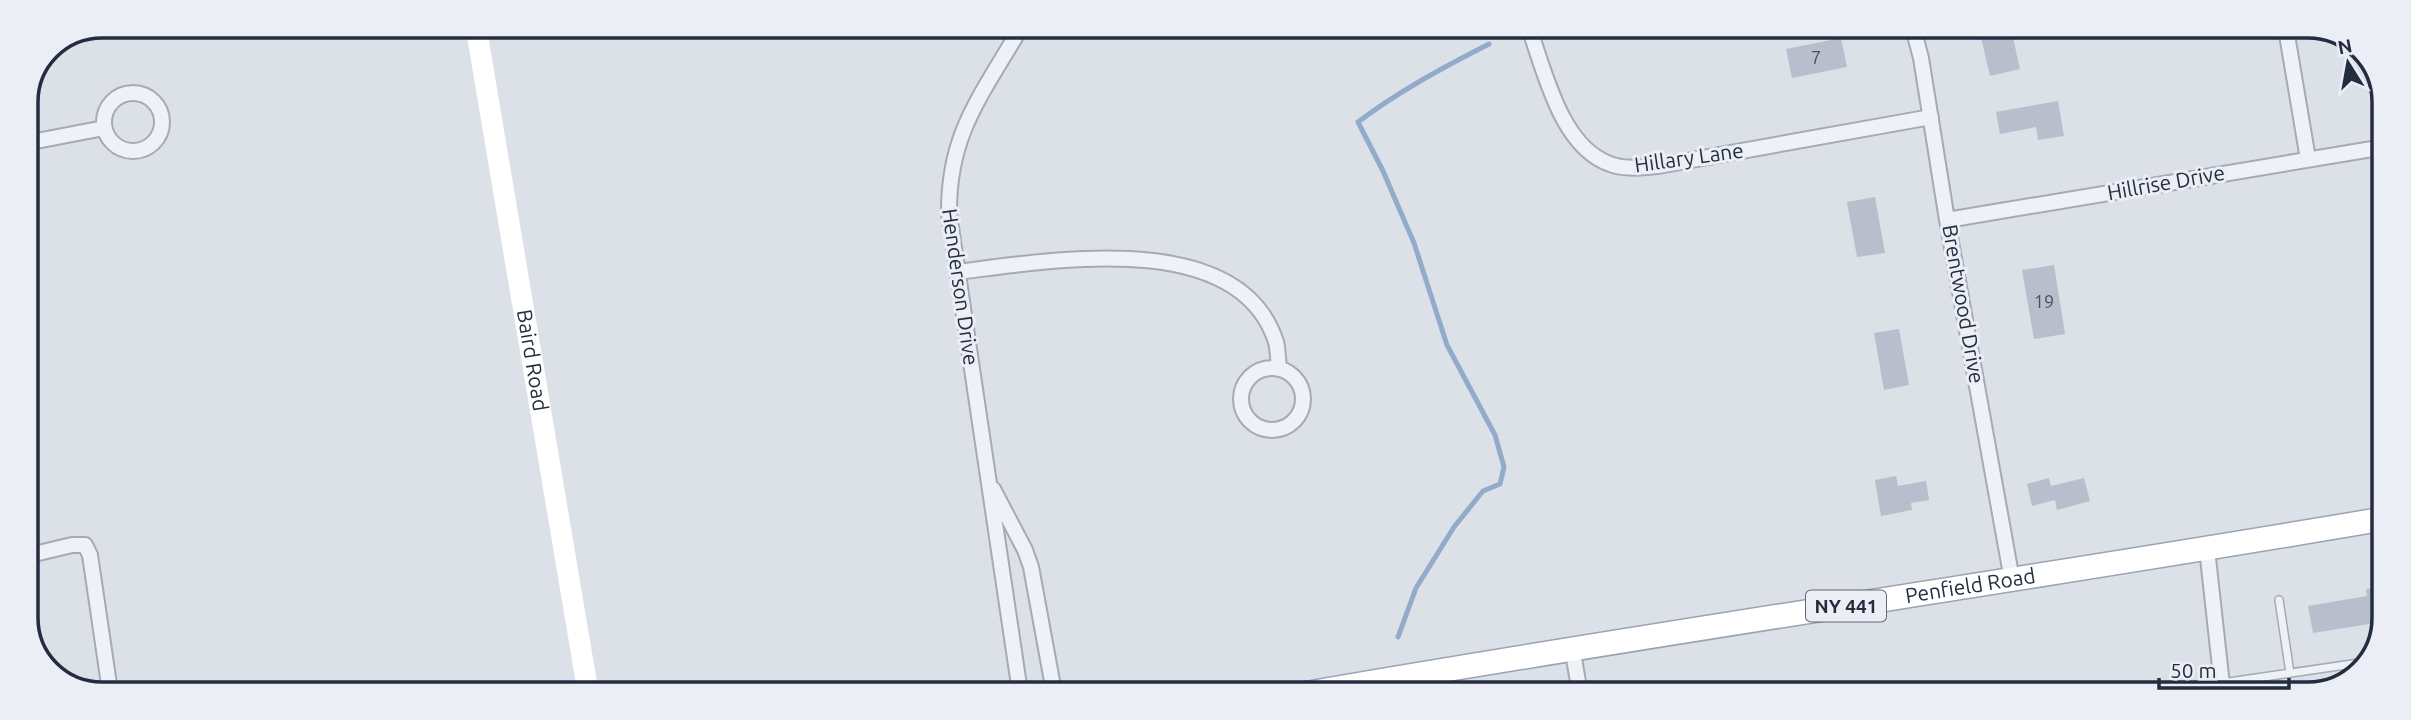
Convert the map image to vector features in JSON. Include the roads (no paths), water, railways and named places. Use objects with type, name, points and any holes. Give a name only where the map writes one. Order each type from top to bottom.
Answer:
[{"type":"main road","name":"Penfield Road","points":[[1367,682],[1572,647],[2012,580],[2372,521]]},
{"type":"street","name":"Baird Road","points":[[478,38],[586,682]]},
{"type":"street","name":"Henderson Drive","points":[[1014,38],[980,92],[955,154],[948,184],[948,214],[1019,682]]},
{"type":"street","name":"Hillary Lane","points":[[1533,38],[1566,125],[1579,143],[1611,165],[1632,168],[1658,166],[1931,117]]},
{"type":"street","name":"Brentwood Drive","points":[[1915,38],[2012,580]]},
{"type":"street","points":[[2288,38],[2308,159]]},
{"type":"street","points":[[131,92],[150,98],[161,114],[162,123],[155,141],[140,151],[121,149],[113,144],[104,128],[106,108],[112,100],[131,92]]},
{"type":"street","points":[[38,142],[104,128]]},
{"type":"street","name":"Hillrise Drive","points":[[1947,220],[2372,149]]},
{"type":"street","points":[[957,272],[1072,259],[1155,262],[1190,267],[1227,282],[1248,298],[1264,317],[1276,343],[1279,368]]},
{"type":"street","points":[[1279,368],[1296,379],[1303,398],[1301,408],[1289,425],[1280,429],[1260,428],[1244,414],[1240,394],[1250,376],[1259,370],[1279,368]]},
{"type":"street","name":"Henderson Drive","points":[[988,478],[1025,550],[1031,568],[1052,682]]},
{"type":"street","points":[[39,553],[72,544],[85,545],[90,555],[109,682]]},
{"type":"street","points":[[2207,549],[2221,682]]},
{"type":"street","points":[[1572,647],[1578,682]]},
{"type":"lane","points":[[2279,600],[2290,673]]},
{"type":"lane","points":[[2252,682],[2290,673],[2352,664]]},
{"type":"waterway","points":[[1398,637],[1416,588],[1454,527],[1483,491],[1500,484],[1504,467],[1495,435],[1447,345],[1414,243],[1383,171],[1358,122],[1406,90],[1489,44]]}]
